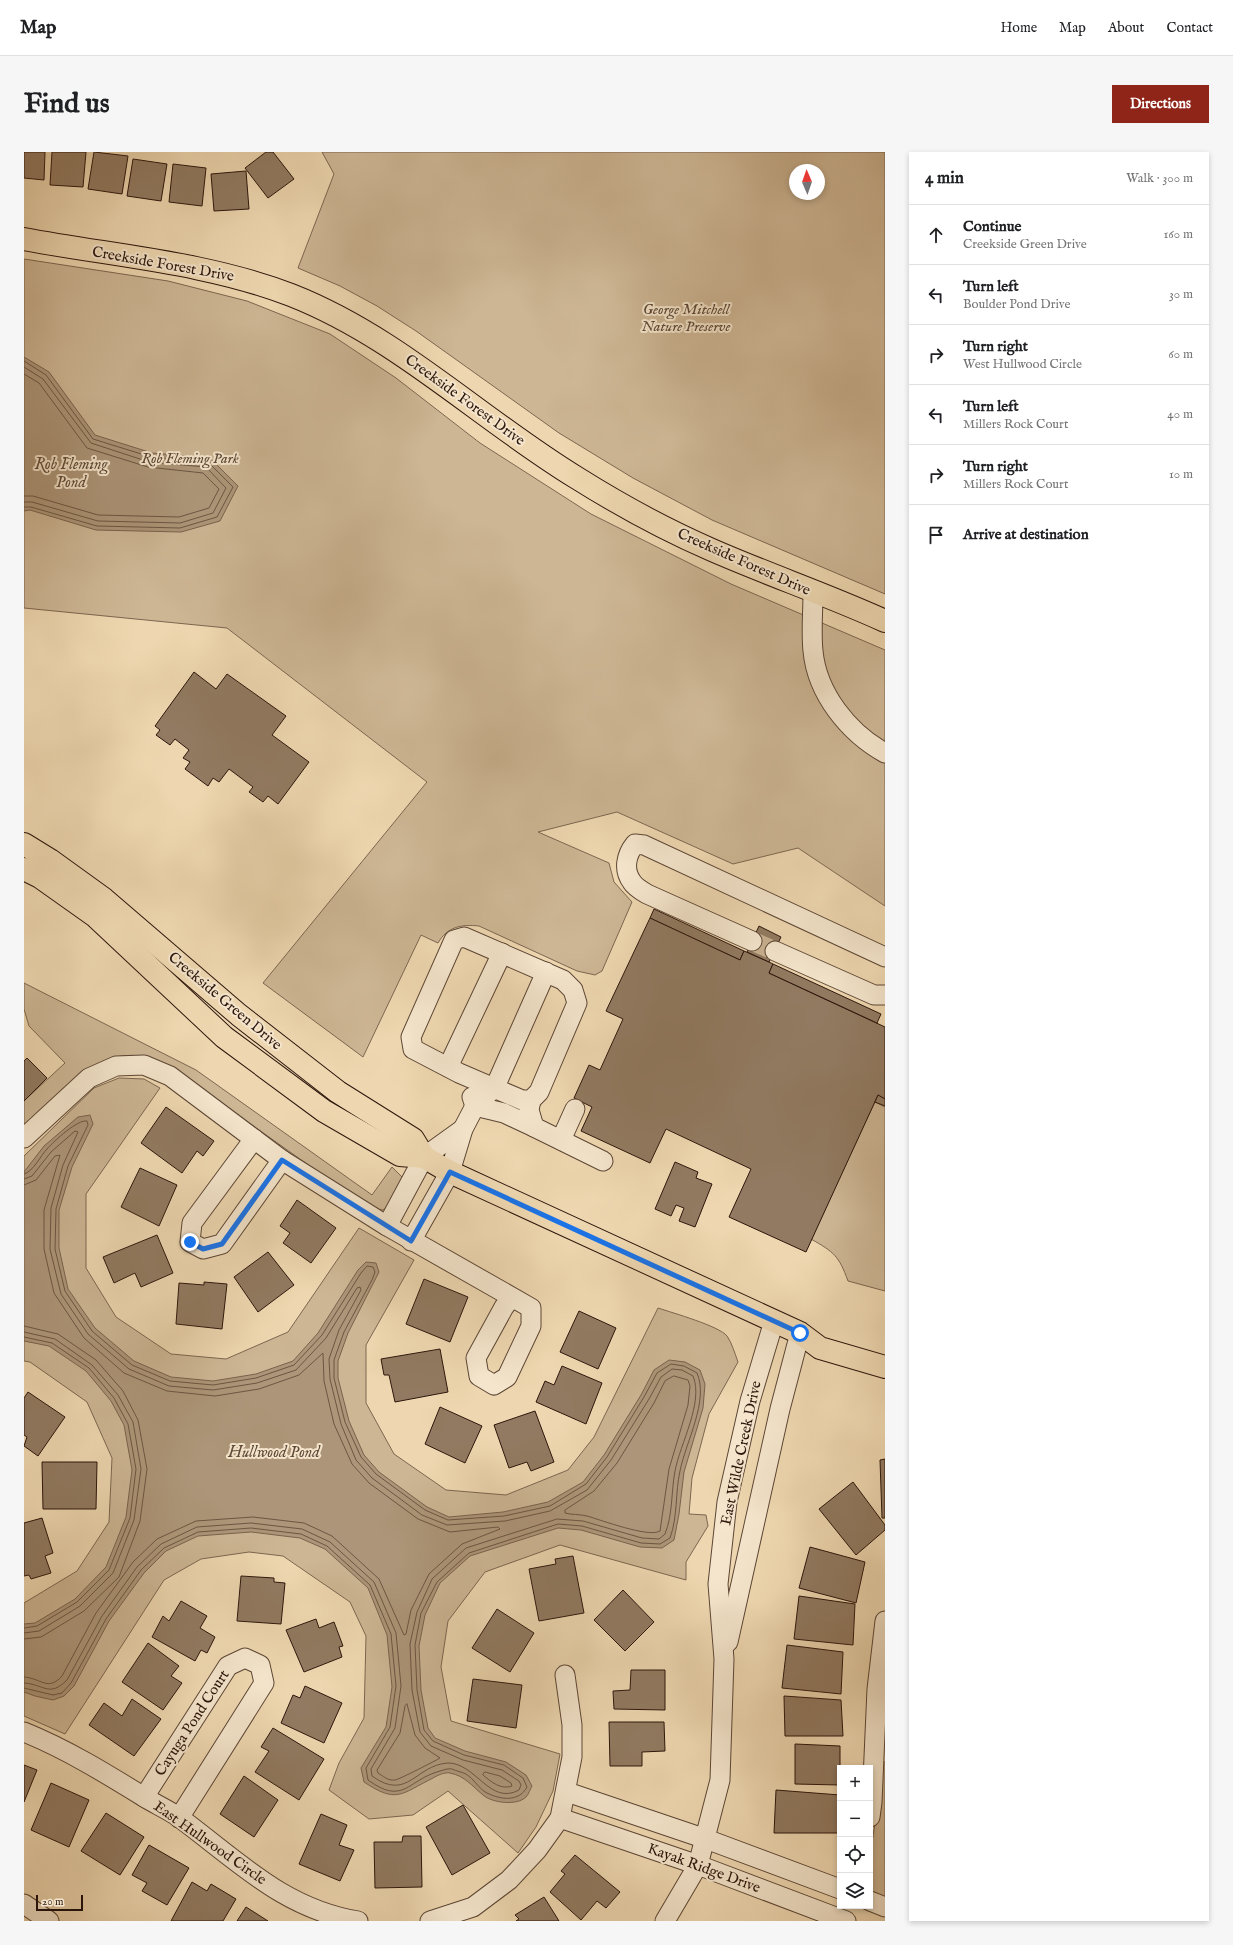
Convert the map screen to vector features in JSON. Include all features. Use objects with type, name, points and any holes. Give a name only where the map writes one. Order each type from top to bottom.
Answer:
[{"type":"main road","name":"Creekside Forest Drive","points":[[24,239],[209,270],[258,284],[307,302],[350,323],[391,347],[510,434],[595,488],[706,547],[885,621]]},
{"type":"main road","name":"Creekside Green Drive","points":[[24,844],[50,860],[104,899],[239,1015],[338,1092],[412,1139],[424,1157]]},
{"type":"main road","name":"Creekside Green Drive","points":[[24,869],[40,877],[95,916],[224,1037],[324,1111],[400,1155],[424,1157],[450,1172],[800,1333],[820,1348],[885,1367]]},
{"type":"main road","name":"Creekside Green Drive","points":[[800,1333],[824,1333],[885,1352]]},
{"type":"street","points":[[813,592],[813,652],[822,684],[836,709],[853,730],[870,745],[885,753]]},
{"type":"street","points":[[752,941],[647,894],[632,884],[626,869],[629,853],[635,844],[644,845],[885,957]]},
{"type":"street","points":[[531,1100],[522,1100],[453,1070],[413,1049],[411,1037],[454,940],[464,937],[563,980],[573,990],[577,1003],[539,1092],[531,1100],[529,1110],[534,1127]]},
{"type":"street","points":[[775,951],[874,995],[885,995]]},
{"type":"street","points":[[453,1070],[502,953]]},
{"type":"street","points":[[411,1241],[450,1172],[463,1129],[475,1106],[495,1088],[546,972]]},
{"type":"street","points":[[24,1138],[89,1078],[116,1066],[144,1065],[170,1076],[282,1160],[387,1226],[511,1298],[531,1308],[531,1326],[507,1377],[494,1386],[479,1376],[476,1358],[504,1307],[511,1298]]},
{"type":"street","points":[[453,1070],[468,1088],[475,1106]]},
{"type":"street","points":[[475,1106],[504,1113],[603,1161]]},
{"type":"street","points":[[561,1140],[575,1109]]},
{"type":"street","points":[[387,1226],[424,1157],[463,1129]]},
{"type":"street","points":[[254,1139],[192,1223],[190,1242],[203,1249],[222,1244],[282,1160]]},
{"type":"street","name":"East Wilde Creek Drive","points":[[665,1921],[698,1865],[706,1839],[720,1780],[724,1659],[718,1584],[727,1502],[750,1401],[774,1321]]},
{"type":"street","name":"East Wilde Creek Drive","points":[[724,1659],[778,1417],[800,1333]]},
{"type":"street","points":[[871,1801],[885,1621]]},
{"type":"street","name":"Cayuga Pond Court","points":[[144,1797],[228,1666],[245,1658],[260,1665],[264,1683],[179,1818]]},
{"type":"street","points":[[430,1921],[473,1907],[509,1880],[537,1850],[560,1818],[567,1792],[572,1757],[572,1725],[565,1674]]},
{"type":"street","name":"East Hullwood Circle","points":[[24,1732],[44,1740],[98,1768],[179,1818],[240,1866],[290,1898],[335,1917],[358,1921]]},
{"type":"street","name":"Kayak Ridge Drive","points":[[567,1792],[706,1839],[837,1888]]},
{"type":"street","name":"Kayak Ridge Drive","points":[[560,1818],[698,1865],[843,1917]]},
{"type":"street","points":[[873,1902],[885,1907]]},
{"type":"street","points":[[24,1904],[50,1921]]},
{"type":"green space","name":"George Mitchell Nature Preserve","points":[[322,152],[885,152],[885,594],[712,520],[633,478],[559,433],[416,331],[377,306],[340,286],[298,268],[334,174]]},
{"type":"green space","name":"Rob Fleming Park","points":[[24,259],[168,281],[247,301],[330,334],[396,378],[480,443],[591,514],[731,584],[885,650],[885,906],[798,848],[733,864],[617,812],[538,832],[609,863],[614,882],[632,902],[602,971],[595,975],[577,971],[479,926],[460,926],[450,930],[438,943],[421,935],[363,1057],[263,983],[427,782],[227,628],[24,608]]},
{"type":"green space","points":[[24,983],[196,1070],[372,1195],[392,1167],[405,1180],[391,1204],[383,1210],[369,1208],[173,1069],[150,1058],[131,1055],[113,1058],[96,1065],[80,1075],[65,1087],[24,1127],[24,1101],[65,1063],[29,1026],[24,1009]]},
{"type":"green space","points":[[119,1078],[144,1079],[160,1088],[86,1194],[86,1268],[116,1317],[171,1354],[226,1359],[288,1332],[359,1228],[414,1260],[366,1345],[366,1403],[394,1454],[446,1490],[506,1495],[568,1470],[594,1437],[658,1308],[715,1328],[727,1336],[738,1362],[709,1414],[692,1478],[689,1514],[706,1515],[708,1526],[686,1562],[686,1580],[560,1545],[485,1572],[448,1621],[441,1667],[451,1721],[560,1754],[553,1791],[536,1827],[518,1853],[448,1791],[413,1815],[369,1819],[329,1790],[339,1763],[364,1718],[366,1636],[350,1602],[283,1556],[249,1552],[201,1559],[164,1580],[65,1734],[24,1716],[24,1603],[77,1571],[109,1522],[112,1458],[87,1402],[30,1362],[24,1361],[24,1156],[94,1088]]},
{"type":"green space","points":[[875,1102],[885,1107],[885,1291],[848,1281],[842,1266],[835,1256],[811,1239]]},
{"type":"green space","points":[[881,1761],[885,1762],[885,1899],[873,1893],[873,1836],[879,1798]]},
{"type":"water","name":"Rob Fleming Pond","points":[[24,357],[49,372],[95,435],[152,453],[210,458],[238,486],[220,521],[181,532],[96,530],[30,510],[24,511]]},
{"type":"water","name":"Hullwood Pond","points":[[90,1115],[93,1124],[72,1167],[59,1210],[59,1248],[68,1289],[95,1328],[134,1361],[171,1377],[213,1381],[256,1374],[293,1361],[318,1333],[358,1270],[366,1262],[376,1263],[379,1272],[348,1333],[338,1361],[338,1378],[349,1421],[364,1455],[379,1472],[427,1507],[449,1517],[503,1512],[548,1502],[583,1482],[604,1455],[641,1395],[654,1370],[669,1360],[685,1362],[700,1370],[705,1384],[703,1408],[684,1472],[674,1540],[662,1548],[640,1547],[581,1530],[558,1528],[470,1556],[440,1583],[425,1615],[419,1646],[421,1690],[428,1728],[435,1738],[465,1751],[506,1762],[526,1775],[532,1786],[527,1796],[522,1800],[517,1802],[498,1802],[492,1800],[483,1795],[460,1776],[450,1773],[439,1775],[406,1792],[392,1795],[375,1789],[364,1782],[361,1768],[386,1727],[392,1687],[387,1635],[368,1588],[325,1549],[300,1538],[251,1532],[198,1536],[166,1551],[144,1573],[109,1621],[74,1686],[64,1696],[53,1700],[24,1692],[24,1624],[35,1623],[75,1599],[106,1567],[126,1517],[132,1470],[124,1425],[111,1401],[86,1371],[49,1346],[24,1341],[24,1172],[44,1146],[78,1117]]},
{"type":"building","points":[[24,152],[45,152],[44,180],[24,178]]},
{"type":"building","points":[[52,152],[86,152],[83,187],[50,185]]},
{"type":"building","points":[[94,152],[128,156],[122,194],[88,189]]},
{"type":"building","points":[[266,152],[273,152],[294,179],[268,198],[245,168]]},
{"type":"building","points":[[133,159],[167,164],[161,201],[127,196]]},
{"type":"building","points":[[173,164],[206,168],[202,206],[169,202]]},
{"type":"building","points":[[246,171],[249,209],[214,211],[211,174]]},
{"type":"building","points":[[194,672],[216,689],[227,674],[286,716],[272,735],[309,762],[278,804],[268,796],[263,802],[249,792],[253,787],[229,769],[219,782],[213,778],[208,786],[185,769],[190,762],[183,758],[189,750],[175,739],[170,745],[156,735],[160,730],[155,726]]},
{"type":"building","points":[[654,909],[744,951],[740,960],[650,918]]},
{"type":"building","points":[[650,918],[740,960],[744,951],[769,962],[773,964],[769,973],[885,1027],[885,1099],[878,1095],[806,1252],[729,1217],[751,1169],[666,1129],[650,1163],[581,1131],[592,1107],[574,1098],[589,1065],[600,1070],[623,1019],[606,1011]]},
{"type":"building","points":[[759,926],[781,937],[769,962],[747,952]]},
{"type":"building","points":[[773,964],[881,1014],[877,1023],[769,973]]},
{"type":"building","points":[[27,1058],[47,1078],[24,1101],[24,1061]]},
{"type":"building","points":[[878,1095],[885,1099],[885,1106],[875,1102]]},
{"type":"building","points":[[166,1107],[214,1141],[203,1156],[197,1151],[182,1173],[141,1143]]},
{"type":"building","points":[[675,1162],[698,1172],[696,1178],[712,1184],[695,1227],[679,1221],[684,1208],[676,1205],[671,1216],[655,1209]]},
{"type":"building","points":[[140,1168],[177,1185],[159,1226],[121,1207]]},
{"type":"building","points":[[297,1200],[336,1228],[311,1263],[283,1243],[290,1233],[280,1226]]},
{"type":"building","points":[[157,1235],[173,1273],[141,1287],[135,1273],[114,1283],[103,1257]]},
{"type":"building","points":[[268,1252],[294,1285],[258,1312],[234,1277]]},
{"type":"building","points":[[424,1279],[468,1297],[450,1342],[406,1324]]},
{"type":"building","points":[[204,1282],[227,1284],[222,1329],[176,1324],[179,1283],[204,1285]]},
{"type":"building","points":[[579,1311],[616,1328],[598,1369],[560,1352]]},
{"type":"building","points":[[440,1349],[448,1392],[395,1402],[389,1375],[384,1375],[381,1359]]},
{"type":"building","points":[[562,1366],[602,1383],[586,1424],[536,1402],[545,1381],[554,1385]]},
{"type":"building","points":[[28,1392],[65,1417],[38,1456],[24,1446],[27,1437],[24,1435],[24,1398]]},
{"type":"building","points":[[440,1407],[482,1426],[465,1463],[425,1444]]},
{"type":"building","points":[[535,1411],[554,1462],[531,1471],[527,1462],[509,1468],[494,1425]]},
{"type":"building","points":[[885,1459],[885,1518],[882,1518],[880,1460]]},
{"type":"building","points":[[42,1462],[97,1462],[96,1509],[43,1509]]},
{"type":"building","points":[[853,1482],[885,1525],[885,1530],[856,1555],[819,1509]]},
{"type":"building","points":[[42,1518],[53,1553],[45,1556],[51,1573],[31,1579],[29,1575],[24,1576],[24,1523]]},
{"type":"building","points":[[810,1547],[865,1562],[856,1603],[799,1588]]},
{"type":"building","points":[[573,1556],[584,1613],[539,1621],[529,1569],[556,1564],[555,1559]]},
{"type":"building","points":[[241,1576],[274,1578],[274,1582],[285,1583],[281,1624],[237,1621]]},
{"type":"building","points":[[623,1590],[654,1622],[625,1651],[594,1620]]},
{"type":"building","points":[[799,1596],[855,1604],[853,1645],[794,1639]]},
{"type":"building","points":[[181,1601],[207,1616],[200,1628],[215,1637],[207,1653],[201,1650],[195,1661],[152,1637],[163,1616],[169,1621]]},
{"type":"building","points":[[497,1609],[534,1633],[510,1672],[472,1648]]},
{"type":"building","points":[[316,1619],[319,1628],[334,1622],[343,1646],[339,1647],[342,1657],[304,1672],[286,1630]]},
{"type":"building","points":[[148,1643],[179,1666],[171,1676],[182,1683],[163,1710],[122,1682]]},
{"type":"building","points":[[787,1645],[843,1652],[841,1694],[782,1688]]},
{"type":"building","points":[[631,1670],[665,1670],[665,1710],[614,1709],[613,1691],[630,1690]]},
{"type":"building","points":[[473,1679],[522,1685],[516,1728],[467,1721]]},
{"type":"building","points":[[305,1686],[342,1703],[324,1743],[281,1723],[293,1695],[300,1698]]},
{"type":"building","points":[[784,1696],[841,1700],[843,1736],[785,1736]]},
{"type":"building","points":[[132,1699],[161,1719],[134,1756],[89,1725],[104,1703],[122,1716]]},
{"type":"building","points":[[609,1722],[664,1722],[665,1751],[642,1752],[642,1766],[610,1766]]},
{"type":"building","points":[[273,1728],[324,1759],[299,1800],[255,1772],[269,1751],[261,1747]]},
{"type":"building","points":[[795,1744],[840,1746],[840,1765],[837,1765],[837,1785],[795,1784]]},
{"type":"building","points":[[24,1765],[37,1770],[24,1802]]},
{"type":"building","points":[[244,1776],[278,1800],[254,1837],[220,1814]]},
{"type":"building","points":[[51,1783],[89,1800],[69,1847],[31,1830]]},
{"type":"building","points":[[776,1790],[837,1795],[837,1833],[774,1833]]},
{"type":"building","points":[[463,1805],[490,1853],[452,1875],[426,1827]]},
{"type":"building","points":[[106,1813],[144,1837],[120,1875],[81,1851]]},
{"type":"building","points":[[321,1814],[347,1825],[339,1845],[354,1850],[340,1881],[299,1864]]},
{"type":"building","points":[[403,1836],[421,1836],[422,1887],[375,1888],[374,1842],[402,1842]]},
{"type":"building","points":[[149,1845],[189,1868],[167,1905],[142,1891],[147,1883],[132,1875]]},
{"type":"building","points":[[575,1855],[620,1892],[606,1908],[597,1901],[581,1920],[550,1892],[565,1874],[561,1871]]},
{"type":"building","points":[[192,1882],[207,1891],[211,1884],[236,1899],[223,1921],[171,1921]]},
{"type":"building","points":[[544,1897],[559,1921],[516,1921],[519,1919],[515,1915]]},
{"type":"building","points":[[246,1907],[268,1921],[237,1921]]},
{"type":"tunnel","points":[[752,941],[775,951]]},
{"type":"route","points":[[190,1242],[203,1249],[222,1244],[282,1160],[411,1241],[450,1172],[800,1333]]}]
